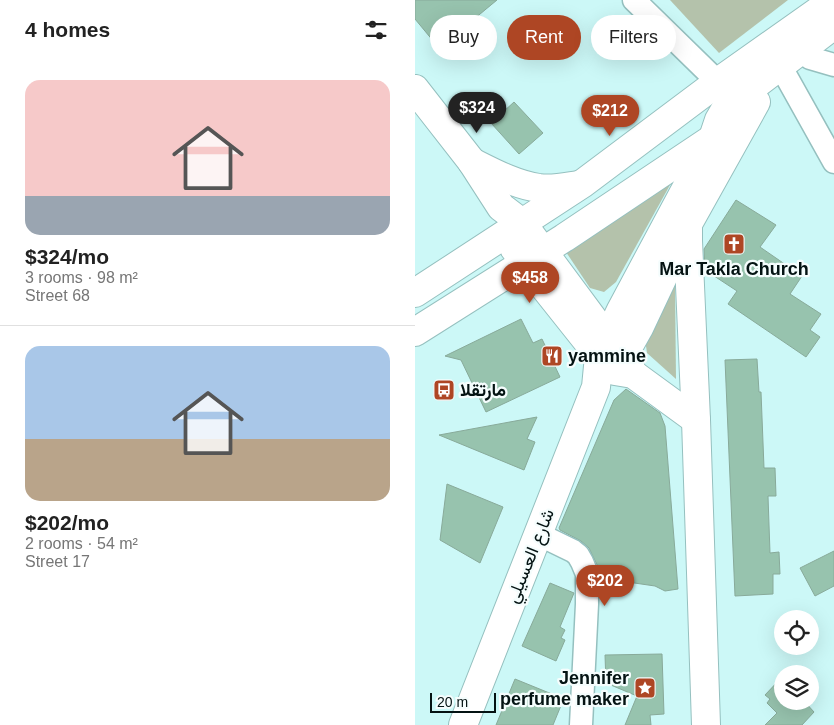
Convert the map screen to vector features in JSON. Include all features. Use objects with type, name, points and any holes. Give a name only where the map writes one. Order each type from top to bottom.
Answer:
[{"type":"street","points":[[634,0],[718,82]]},
{"type":"street","points":[[415,293],[582,184],[718,82],[834,0]]},
{"type":"street","points":[[613,364],[621,310],[713,138],[719,120],[726,108],[834,25]]},
{"type":"street","points":[[415,332],[564,238],[713,138],[786,76],[822,61],[834,41]]},
{"type":"street","points":[[786,76],[834,162]]},
{"type":"street","points":[[415,89],[471,162],[514,229],[613,364],[696,420]]},
{"type":"street","points":[[613,364],[756,102]]},
{"type":"street","points":[[471,162],[504,177],[538,188],[558,188],[582,184]]},
{"type":"street","points":[[688,224],[706,725]]},
{"type":"street","name":"شارع العسيلي","points":[[463,725],[538,534],[613,364]]},
{"type":"street","points":[[538,534],[578,555],[587,574],[581,725]]},
{"type":"green space","points":[[670,0],[788,0],[719,53]]},
{"type":"green space","points":[[665,180],[670,185],[616,282],[604,292],[590,288],[562,246]]},
{"type":"green space","points":[[669,283],[675,284],[676,379],[647,353],[645,339]]},
{"type":"building","points":[[415,0],[497,0],[479,15],[430,15],[430,37],[415,19]]},
{"type":"building","points":[[514,102],[543,133],[519,154],[491,123]]},
{"type":"building","points":[[736,200],[776,225],[760,247],[802,276],[790,294],[821,314],[810,330],[820,337],[806,357],[728,304],[737,291],[705,270],[704,249]]},
{"type":"building","points":[[521,319],[533,343],[542,339],[560,377],[486,412],[461,360],[445,356]]},
{"type":"building","points":[[757,359],[759,392],[761,392],[764,468],[775,468],[776,496],[768,496],[770,553],[779,552],[780,574],[773,574],[773,594],[735,596],[725,360]]},
{"type":"building","points":[[626,389],[660,413],[665,426],[678,589],[665,591],[655,586],[600,578],[599,569],[589,548],[559,528],[614,400]]},
{"type":"building","points":[[537,417],[527,439],[535,442],[524,470],[439,435]]},
{"type":"building","points":[[447,484],[503,507],[480,563],[440,540]]},
{"type":"building","points":[[834,551],[834,586],[815,596],[800,568]]},
{"type":"building","points":[[550,583],[574,593],[560,627],[565,630],[561,638],[565,640],[556,661],[522,646]]},
{"type":"building","points":[[662,654],[664,714],[650,715],[651,725],[625,725],[637,696],[606,683],[605,655]]},
{"type":"building","points":[[515,679],[569,701],[569,703],[562,703],[553,725],[496,725]]},
{"type":"building","points":[[774,685],[774,710],[767,703],[770,699],[765,695]]},
{"type":"building","points":[[774,710],[812,710],[814,712],[802,725],[765,725],[777,713]]},
{"type":"place","name":"Mar Takla Church","points":[[734,244]]},
{"type":"place","name":"yammine","points":[[552,356]]},
{"type":"place","name":"مارتقلا","points":[[444,390]]},
{"type":"place","name":"Jennifer perfume maker","points":[[645,688]]}]
